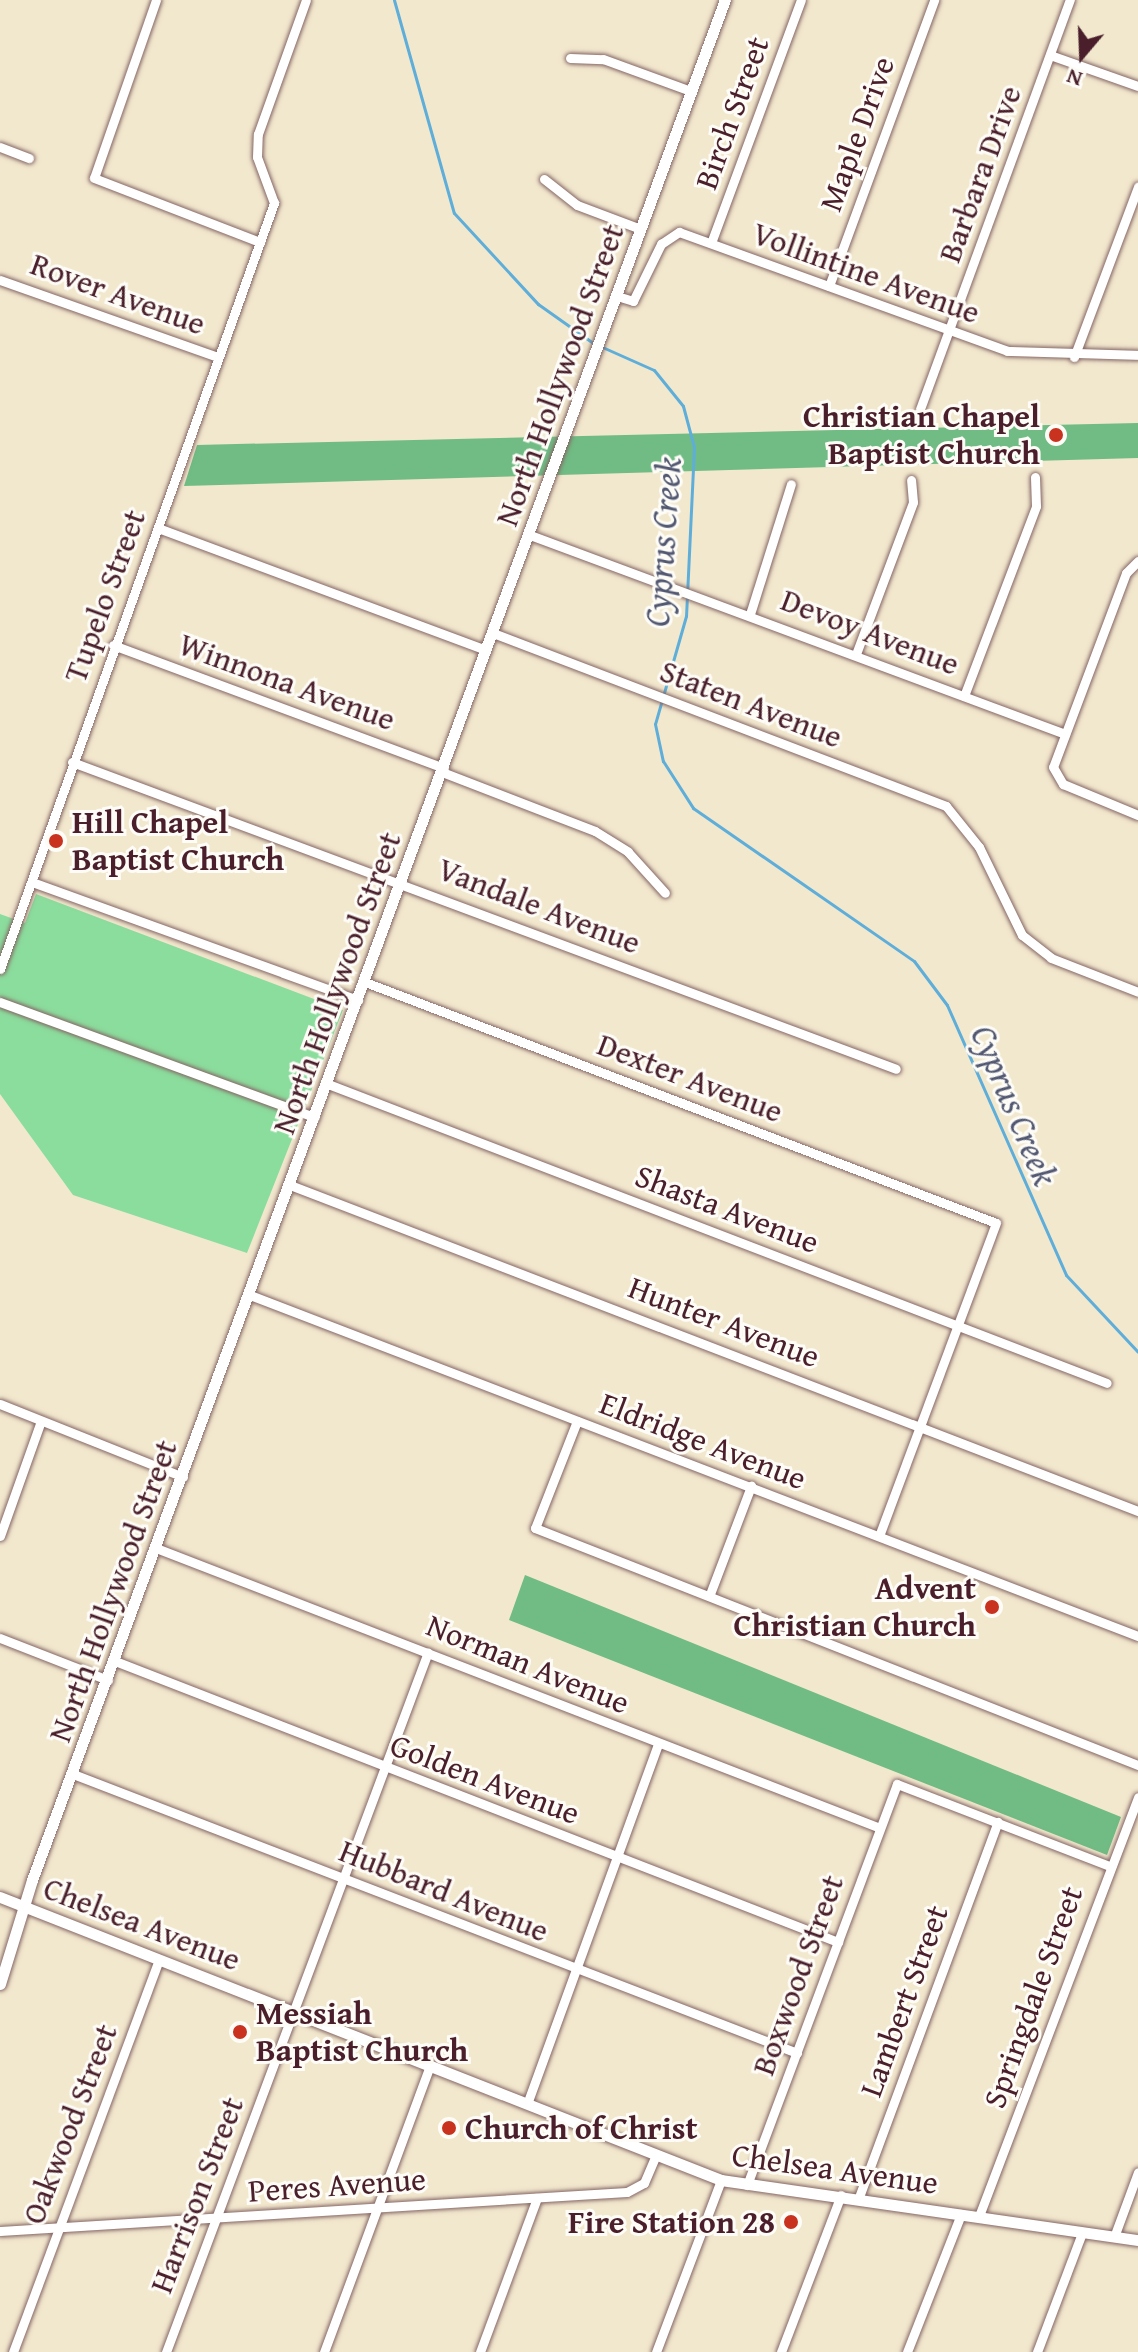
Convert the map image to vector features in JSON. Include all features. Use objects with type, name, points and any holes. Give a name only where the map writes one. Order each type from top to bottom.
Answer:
[{"type":"main road","name":"North Hollywood Street","points":[[0,1984],[73,1774],[725,0]]},
{"type":"main road","name":"Chelsea Avenue","points":[[0,1897],[721,2180],[859,2197],[1138,2240]]},
{"type":"street","points":[[156,0],[93,170],[107,186],[260,242]]},
{"type":"street","name":"Tupelo Street","points":[[0,969],[113,645],[274,203],[257,157],[258,134],[306,0]]},
{"type":"street","name":"Birch Street","points":[[711,243],[801,0]]},
{"type":"street","name":"Maple Drive","points":[[829,286],[934,0]]},
{"type":"street","name":"Barbara Drive","points":[[920,409],[1070,0]]},
{"type":"street","points":[[1050,55],[1138,86]]},
{"type":"street","points":[[570,58],[603,59],[691,91]]},
{"type":"street","points":[[0,147],[29,158]]},
{"type":"street","points":[[544,179],[577,205],[641,229]]},
{"type":"street","points":[[1074,357],[1138,187]]},
{"type":"street","name":"Vollintine Avenue","points":[[617,296],[633,301],[661,244],[679,232],[950,333],[1007,351],[1074,357],[1138,355]]},
{"type":"street","name":"Rover Avenue","points":[[0,280],[218,357]]},
{"type":"street","points":[[964,696],[1036,506],[1035,477]]},
{"type":"street","points":[[856,654],[913,502],[911,480]]},
{"type":"street","points":[[750,614],[791,484]]},
{"type":"street","points":[[158,528],[486,650]]},
{"type":"street","name":"Devoy Avenue","points":[[530,535],[672,584],[1065,734]]},
{"type":"street","points":[[1138,561],[1126,573],[1053,767],[1063,784],[1138,815]]},
{"type":"street","name":"Staten Avenue","points":[[493,633],[946,806],[979,847],[1022,935],[1051,958],[1138,992]]},
{"type":"street","name":"Winnona Avenue","points":[[113,645],[595,831],[628,852],[665,893]]},
{"type":"street","name":"Vandale Avenue","points":[[72,762],[402,882],[896,1069]]},
{"type":"street","points":[[32,882],[358,1000]]},
{"type":"street","name":"Dexter Avenue","points":[[365,982],[996,1223],[959,1327]]},
{"type":"street","points":[[0,1002],[315,1117]]},
{"type":"street","name":"Shasta Avenue","points":[[328,1084],[1107,1383]]},
{"type":"street","name":"Hunter Avenue","points":[[290,1185],[921,1425],[1138,1511]]},
{"type":"street","name":"Eldridge Avenue","points":[[250,1295],[1138,1636]]},
{"type":"street","points":[[879,1536],[959,1327]]},
{"type":"street","points":[[0,1404],[183,1477]]},
{"type":"street","points":[[0,1536],[41,1421]]},
{"type":"street","points":[[577,1421],[535,1528],[710,1594],[1138,1765]]},
{"type":"street","points":[[710,1594],[751,1486]]},
{"type":"street","name":"Norman Avenue","points":[[156,1548],[880,1828]]},
{"type":"street","points":[[0,1638],[108,1680]]},
{"type":"street","name":"Harrison Street","points":[[166,2352],[428,1652]]},
{"type":"street","name":"Golden Avenue","points":[[115,1661],[838,1942]]},
{"type":"street","points":[[527,2104],[573,1970],[658,1744]]},
{"type":"street","name":"Hubbard Avenue","points":[[73,1774],[573,1970],[797,2053]]},
{"type":"street","name":"Boxwood Street","points":[[747,2185],[897,1784],[998,1822]]},
{"type":"street","name":"Springdale Street","points":[[979,2216],[1109,1866],[1134,1820],[1138,1797]]},
{"type":"street","points":[[998,1822],[1109,1866]]},
{"type":"street","name":"Lambert Street","points":[[859,2197],[998,1822]]},
{"type":"street","name":"Oakwood Street","points":[[13,2352],[159,1959]]},
{"type":"street","points":[[324,2352],[430,2066]]},
{"type":"street","name":"Peres Avenue","points":[[0,2231],[627,2192],[644,2183],[656,2155]]},
{"type":"street","points":[[1114,2237],[1138,2172]]},
{"type":"street","points":[[656,2352],[721,2180]]},
{"type":"street","points":[[781,2352],[841,2195]]},
{"type":"street","points":[[480,2352],[537,2198]]},
{"type":"street","points":[[907,2352],[961,2214]]},
{"type":"street","points":[[1037,2352],[1082,2233]]},
{"type":"green space","points":[[1138,423],[1138,458],[184,486],[197,445]]},
{"type":"green space","points":[[36,894],[343,1010],[247,1253],[73,1195],[0,1094],[0,914],[25,923]]},
{"type":"green space","points":[[525,1575],[1121,1817],[1107,1855],[509,1620]]},
{"type":"waterway","name":"Cyprus Creek","points":[[394,0],[454,213],[538,304],[593,343]]},
{"type":"waterway","name":"Cyprus Creek","points":[[600,346],[654,370],[683,406],[694,447],[686,616],[655,724],[663,761],[693,808],[914,961],[947,1005],[1066,1275],[1138,1352]]},
{"type":"place","name":"Christian Chapel Baptist Church","points":[[1056,435]]},
{"type":"place","name":"Hill Chapel Baptist Church","points":[[56,841]]},
{"type":"place","name":"Advent Christian Church","points":[[992,1607]]},
{"type":"place","name":"Messiah Baptist Church","points":[[240,2032]]},
{"type":"place","name":"Church of Christ","points":[[449,2128]]},
{"type":"place","name":"Fire Station 28","points":[[791,2222]]}]
